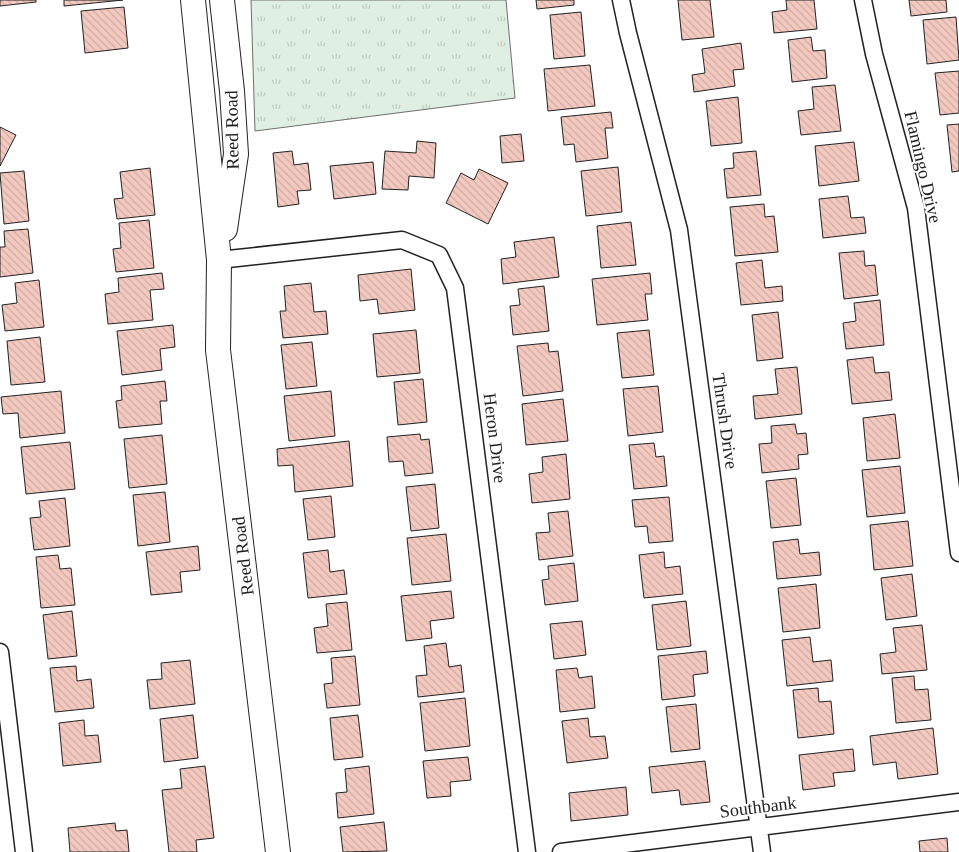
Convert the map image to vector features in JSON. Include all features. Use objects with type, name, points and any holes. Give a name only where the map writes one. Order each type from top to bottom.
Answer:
[{"type":"street","name":"Reed Road","points":[[193,0],[219,260],[218,350],[278,852]]},
{"type":"street","name":"Reed Road","points":[[219,260],[229,210],[236,154],[232,91],[222,0]]},
{"type":"street","name":"Thrush Drive","points":[[621,0],[680,230],[762,852]]},
{"type":"street","name":"Flamingo Drive","points":[[863,0],[874,54],[916,208],[959,553]]},
{"type":"street","name":"Heron Drive","points":[[219,260],[402,240],[439,255],[455,288],[527,852]]},
{"type":"street","points":[[0,652],[24,852]]},
{"type":"street","name":"Southbank","points":[[561,852],[959,802]]},
{"type":"green space","points":[[251,0],[506,0],[515,98],[255,131]]},
{"type":"building","points":[[0,0],[36,0],[36,2],[0,6]]},
{"type":"building","points":[[64,0],[123,0],[64,6]]},
{"type":"building","points":[[536,0],[574,0],[574,5],[537,9]]},
{"type":"building","points":[[678,0],[710,0],[714,37],[682,40]]},
{"type":"building","points":[[786,0],[814,0],[817,29],[774,33],[772,12],[787,10]]},
{"type":"building","points":[[909,0],[946,0],[947,12],[911,16]]},
{"type":"building","points":[[124,7],[128,48],[85,53],[81,11]]},
{"type":"building","points":[[581,12],[585,56],[554,59],[550,15]]},
{"type":"building","points":[[956,17],[959,60],[927,64],[923,20]]},
{"type":"building","points":[[811,37],[813,51],[825,50],[827,78],[792,82],[788,40]]},
{"type":"building","points":[[741,43],[744,69],[733,70],[735,86],[694,92],[692,75],[705,73],[702,49]]},
{"type":"building","points":[[590,65],[595,106],[548,111],[544,69]]},
{"type":"building","points":[[959,71],[959,113],[940,115],[935,73]]},
{"type":"building","points":[[835,85],[841,131],[801,135],[798,111],[814,109],[812,87]]},
{"type":"building","points":[[738,97],[742,143],[711,146],[706,101]]},
{"type":"building","points":[[611,112],[613,128],[605,128],[608,158],[576,162],[574,144],[564,145],[561,117]]},
{"type":"building","points":[[959,124],[959,171],[952,172],[947,125]]},
{"type":"building","points":[[0,127],[16,135],[0,166]]},
{"type":"building","points":[[521,134],[524,161],[502,163],[500,136]]},
{"type":"building","points":[[417,141],[436,143],[434,178],[409,176],[408,190],[382,189],[385,151],[416,153]]},
{"type":"building","points":[[854,142],[859,181],[819,186],[815,146]]},
{"type":"building","points":[[292,151],[294,165],[308,163],[311,190],[297,191],[299,204],[278,207],[273,153]]},
{"type":"building","points":[[756,151],[761,195],[727,198],[724,169],[734,168],[733,153]]},
{"type":"building","points":[[373,162],[376,194],[334,199],[330,166]]},
{"type":"building","points":[[618,167],[622,212],[586,216],[581,171]]},
{"type":"building","points":[[150,168],[155,215],[117,219],[114,199],[123,198],[120,172]]},
{"type":"building","points":[[479,169],[508,183],[488,224],[446,203],[461,173],[474,180]]},
{"type":"building","points":[[24,171],[29,221],[4,224],[0,173]]},
{"type":"building","points":[[848,196],[851,218],[864,217],[866,233],[823,238],[819,199]]},
{"type":"building","points":[[764,204],[765,217],[774,216],[778,252],[735,256],[730,207]]},
{"type":"building","points":[[149,220],[154,268],[116,272],[113,249],[121,248],[119,223]]},
{"type":"building","points":[[631,222],[636,265],[601,268],[597,226]]},
{"type":"building","points":[[28,229],[33,273],[0,277],[0,247],[5,247],[4,231]]},
{"type":"building","points":[[554,237],[559,277],[503,284],[501,259],[516,257],[514,242]]},
{"type":"building","points":[[864,251],[865,266],[875,265],[878,295],[844,299],[839,253]]},
{"type":"building","points":[[762,260],[765,288],[782,286],[783,301],[741,305],[736,263]]},
{"type":"building","points":[[411,269],[415,310],[379,314],[377,299],[360,301],[358,275]]},
{"type":"building","points":[[162,273],[164,289],[150,290],[153,320],[108,324],[105,294],[119,292],[118,278]]},
{"type":"building","points":[[650,273],[652,294],[645,294],[648,320],[597,325],[592,279]]},
{"type":"building","points":[[39,280],[44,327],[5,331],[2,305],[17,303],[15,283]]},
{"type":"building","points":[[311,283],[314,312],[326,311],[328,334],[283,338],[280,311],[286,311],[284,286]]},
{"type":"building","points":[[544,286],[549,331],[513,335],[510,306],[520,305],[518,289]]},
{"type":"building","points":[[880,300],[884,345],[846,349],[843,323],[856,321],[854,303]]},
{"type":"building","points":[[778,312],[783,358],[757,361],[752,315]]},
{"type":"building","points":[[173,325],[175,347],[160,349],[162,370],[122,375],[117,331]]},
{"type":"building","points":[[416,330],[420,373],[377,377],[373,334]]},
{"type":"building","points":[[649,330],[654,375],[622,378],[617,333]]},
{"type":"building","points":[[40,337],[45,382],[11,385],[7,341]]},
{"type":"building","points":[[312,342],[317,386],[286,389],[281,345]]},
{"type":"building","points":[[548,343],[549,352],[558,351],[563,391],[523,396],[517,346]]},
{"type":"building","points":[[873,357],[875,373],[889,372],[892,400],[852,404],[847,360]]},
{"type":"building","points":[[797,367],[802,414],[755,419],[753,396],[778,394],[775,369]]},
{"type":"building","points":[[423,379],[427,422],[398,425],[394,382]]},
{"type":"building","points":[[165,381],[167,401],[160,401],[162,424],[119,428],[116,401],[122,400],[121,386]]},
{"type":"building","points":[[658,386],[663,432],[628,436],[623,389]]},
{"type":"building","points":[[61,391],[65,433],[20,438],[18,413],[3,414],[1,397]]},
{"type":"building","points":[[331,391],[335,436],[289,441],[284,396]]},
{"type":"building","points":[[563,399],[568,441],[526,445],[522,404]]},
{"type":"building","points":[[895,414],[900,458],[867,461],[863,418]]},
{"type":"building","points":[[795,424],[797,434],[806,433],[808,454],[798,455],[799,469],[762,473],[759,444],[772,443],[771,426]]},
{"type":"building","points":[[420,434],[421,440],[429,439],[433,473],[405,476],[403,461],[389,462],[387,437]]},
{"type":"building","points":[[162,435],[167,484],[129,488],[124,439]]},
{"type":"building","points":[[349,441],[353,486],[295,492],[293,465],[278,466],[277,449]]},
{"type":"building","points":[[70,442],[75,489],[26,494],[21,447]]},
{"type":"building","points":[[654,443],[656,457],[664,456],[667,486],[634,489],[629,445]]},
{"type":"building","points":[[566,454],[570,499],[532,503],[529,474],[543,472],[542,457]]},
{"type":"building","points":[[900,466],[905,513],[867,517],[862,470]]},
{"type":"building","points":[[796,478],[801,525],[771,528],[766,481]]},
{"type":"building","points":[[435,484],[439,528],[411,531],[406,487]]},
{"type":"building","points":[[165,492],[170,542],[138,546],[133,495]]},
{"type":"building","points":[[331,496],[335,537],[308,540],[303,499]]},
{"type":"building","points":[[669,497],[673,541],[649,543],[647,526],[635,527],[632,500]]},
{"type":"building","points":[[65,498],[70,546],[34,550],[30,518],[41,517],[39,501]]},
{"type":"building","points":[[568,511],[573,556],[539,560],[536,533],[550,532],[548,513]]},
{"type":"building","points":[[908,521],[913,566],[874,570],[870,525]]},
{"type":"building","points":[[446,534],[451,581],[412,585],[407,538]]},
{"type":"building","points":[[798,539],[800,554],[819,552],[821,575],[777,579],[773,542]]},
{"type":"building","points":[[198,546],[200,570],[180,572],[182,592],[151,595],[146,552]]},
{"type":"building","points":[[328,550],[330,572],[344,570],[347,594],[308,598],[303,553]]},
{"type":"building","points":[[664,552],[665,568],[680,566],[683,594],[644,598],[639,555]]},
{"type":"building","points":[[58,555],[60,569],[71,568],[75,605],[41,608],[36,557]]},
{"type":"building","points":[[574,563],[578,601],[545,605],[542,580],[549,579],[548,566]]},
{"type":"building","points":[[912,574],[917,616],[886,620],[881,578]]},
{"type":"building","points":[[816,584],[820,628],[783,632],[778,588]]},
{"type":"building","points":[[451,591],[454,618],[430,621],[432,638],[406,641],[401,596]]},
{"type":"building","points":[[686,601],[691,646],[657,650],[652,605]]},
{"type":"building","points":[[347,602],[352,650],[317,653],[314,628],[328,626],[326,604]]},
{"type":"building","points":[[72,611],[77,656],[48,659],[43,615]]},
{"type":"building","points":[[582,621],[586,655],[554,659],[550,624]]},
{"type":"building","points":[[922,625],[927,670],[882,674],[880,654],[896,652],[893,628]]},
{"type":"building","points":[[810,637],[813,662],[831,660],[833,681],[787,686],[782,640]]},
{"type":"building","points":[[446,643],[449,667],[461,665],[464,692],[418,697],[416,676],[427,675],[424,646]]},
{"type":"building","points":[[706,651],[708,673],[693,675],[695,696],[662,700],[658,656]]},
{"type":"building","points":[[355,656],[360,705],[327,708],[324,684],[333,683],[331,658]]},
{"type":"building","points":[[190,660],[195,704],[150,709],[147,680],[162,679],[161,663]]},
{"type":"building","points":[[76,666],[77,681],[91,679],[94,708],[55,712],[50,668]]},
{"type":"building","points":[[577,668],[579,678],[592,676],[595,708],[560,712],[556,670]]},
{"type":"building","points":[[914,676],[915,690],[928,689],[931,720],[896,723],[892,678]]},
{"type":"building","points":[[818,688],[819,702],[831,701],[834,734],[798,738],[793,690]]},
{"type":"building","points":[[465,698],[470,746],[425,751],[420,703]]},
{"type":"building","points":[[696,704],[700,749],[671,752],[666,707]]},
{"type":"building","points":[[193,715],[198,758],[164,762],[160,719]]},
{"type":"building","points":[[358,715],[363,757],[334,760],[330,718]]},
{"type":"building","points":[[588,718],[590,737],[605,736],[608,758],[567,763],[562,721]]},
{"type":"building","points":[[84,720],[85,736],[98,735],[101,762],[63,766],[59,723]]},
{"type":"building","points":[[933,728],[938,774],[898,779],[896,762],[873,765],[870,736]]},
{"type":"building","points":[[853,749],[855,771],[833,773],[835,786],[803,790],[799,755]]},
{"type":"building","points":[[468,757],[471,780],[450,782],[451,796],[427,798],[423,761]]},
{"type":"building","points":[[705,761],[710,802],[681,805],[679,790],[652,793],[649,767]]},
{"type":"building","points":[[205,766],[214,838],[196,840],[197,852],[169,852],[162,790],[182,788],[180,769]]},
{"type":"building","points":[[369,766],[374,814],[338,818],[336,793],[347,792],[345,769]]},
{"type":"building","points":[[626,787],[628,815],[571,821],[569,793]]},
{"type":"building","points":[[384,822],[387,851],[343,852],[340,827]]},
{"type":"building","points":[[115,823],[116,831],[127,830],[129,852],[70,852],[68,828]]},
{"type":"building","points":[[947,838],[948,852],[920,852],[919,841]]}]
